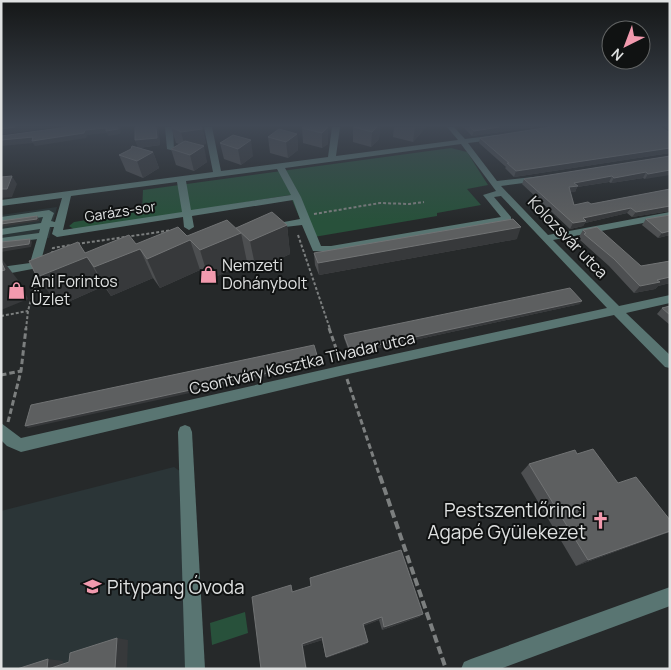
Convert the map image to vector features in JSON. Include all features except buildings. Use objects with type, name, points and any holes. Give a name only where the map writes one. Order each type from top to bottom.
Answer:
[{"type":"street","points":[[214,158],[217,174]]},
{"type":"street","points":[[1,203],[330,158]]},
{"type":"street","name":"Kolozsvár utca","points":[[476,158],[495,184],[616,311],[670,363]]},
{"type":"street","points":[[279,165],[296,197],[317,249],[331,249],[508,219],[486,195],[504,193]]},
{"type":"street","points":[[495,184],[544,177]]},
{"type":"street","points":[[181,178],[189,227]]},
{"type":"street","points":[[1,241],[44,230],[59,223],[67,194]]},
{"type":"street","name":"Garázs-sor","points":[[59,223],[57,234],[296,197]]},
{"type":"street","points":[[1,220],[49,213],[44,230],[46,264],[1,271]]},
{"type":"street","points":[[547,238],[670,215]]},
{"type":"street","points":[[265,228],[306,221]]},
{"type":"street","points":[[1,232],[44,230]]},
{"type":"street","name":"Csontváry Kosztka Tivadar utca","points":[[3,432],[12,441],[21,445],[344,370],[670,299]]},
{"type":"street","points":[[185,432],[196,669]]},
{"type":"street","points":[[471,669],[670,596]]},
{"type":"path","points":[[306,221],[312,214],[322,212],[380,203],[409,204],[424,202]]},
{"type":"path","points":[[294,223],[446,669]]},
{"type":"path","points":[[3,432],[20,371],[28,312],[53,248],[189,227]]},
{"type":"path","points":[[1,316],[28,312]]},
{"type":"path","points":[[1,375],[20,371]]},
{"type":"shaded area","points":[[57,207],[49,238],[1,245],[1,215]]},
{"type":"shaded area","name":"Pitypang Óvoda","points":[[174,467],[181,472],[188,662],[184,669],[1,669],[1,511]]},
{"type":"green space","points":[[376,158],[471,158],[488,185],[467,189],[481,205],[437,213],[437,216],[308,238],[290,195],[75,230],[69,226],[74,222],[142,211],[143,190]]},
{"type":"green space","points":[[245,612],[248,633],[212,645],[210,623]]},
{"type":"place","name":"Nemzeti Dohánybolt","points":[[208,274]]},
{"type":"place","name":"Ani Forintos Üzlet","points":[[17,290]]},
{"type":"place","name":"Pestszentlőrinci Agapé Gyülekezet","points":[[600,521]]},
{"type":"place","name":"Pitypang Óvoda","points":[[93,587]]}]
